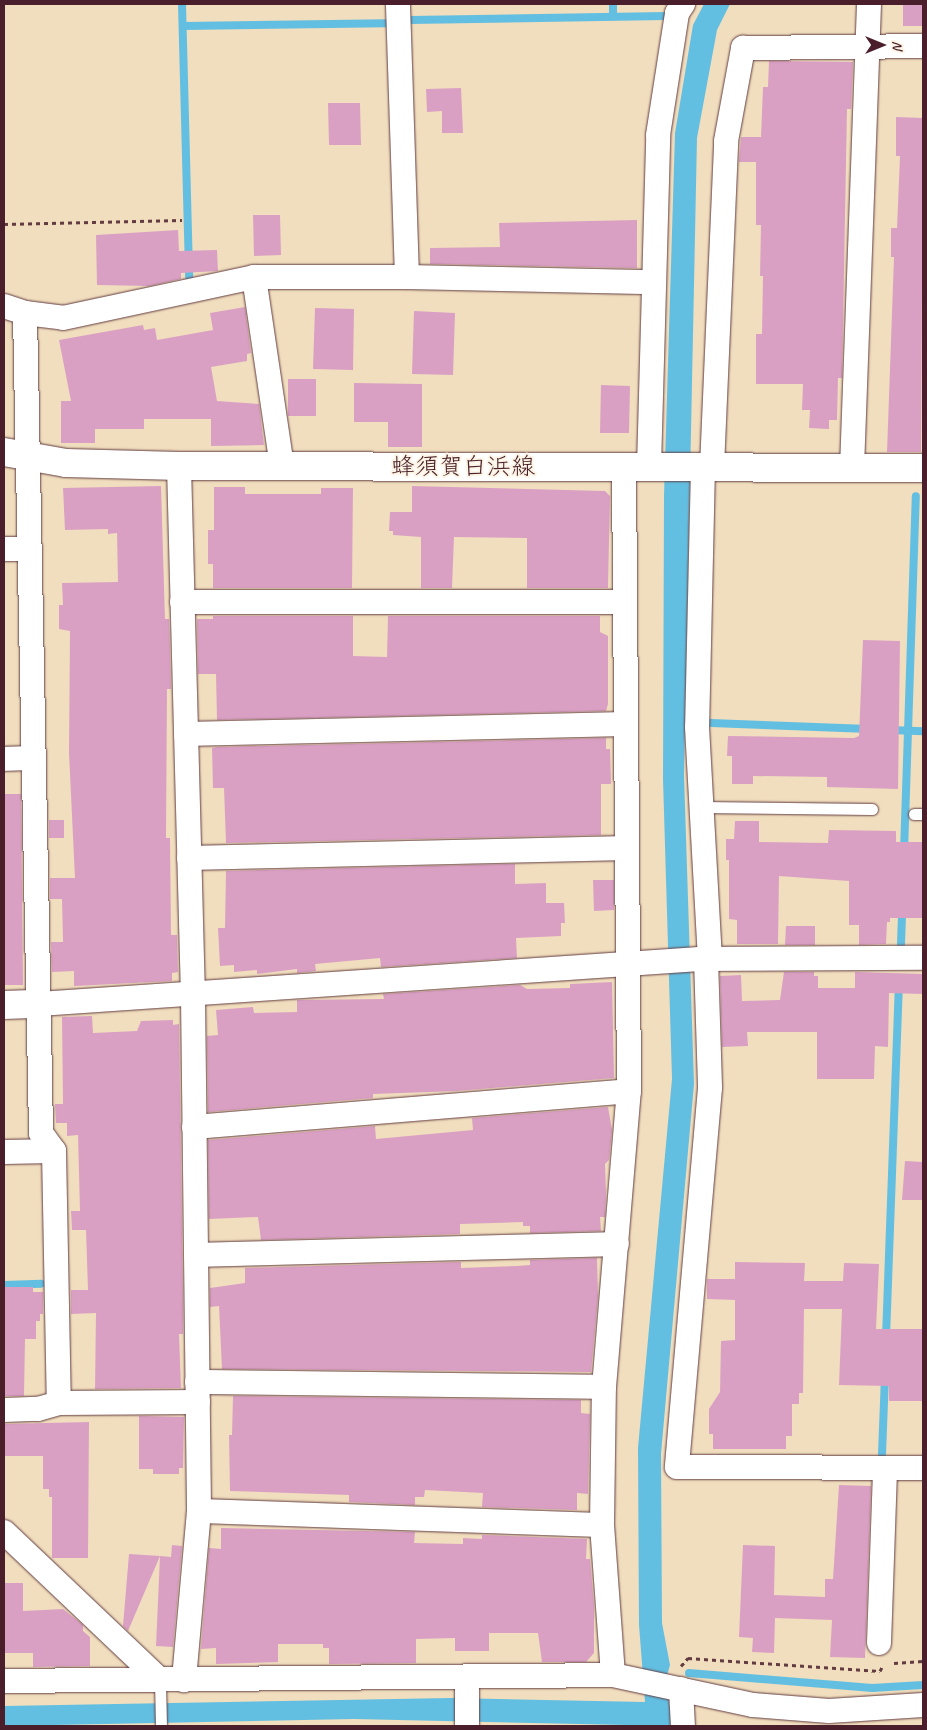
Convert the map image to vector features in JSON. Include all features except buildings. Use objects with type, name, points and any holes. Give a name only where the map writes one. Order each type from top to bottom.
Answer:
[{"type":"main road","name":"蜂須賀白浜線","points":[[16,455],[66,463],[179,466],[923,468]]},
{"type":"main road","points":[[4,1005],[38,1004]]},
{"type":"street","points":[[398,4],[406,278]]},
{"type":"street","points":[[612,1675],[602,1525],[604,1386],[629,1091],[629,963],[623,602],[643,467],[654,282],[658,135],[677,13],[682,4]]},
{"type":"street","points":[[852,468],[869,4]]},
{"type":"street","points":[[923,46],[743,48],[726,141],[704,467],[697,727],[710,1088],[677,1467],[923,1468]]},
{"type":"street","points":[[254,278],[282,466]]},
{"type":"street","points":[[59,1403],[54,1151],[41,1133],[30,549],[16,455],[14,309],[63,318],[254,278],[406,278],[654,282]]},
{"type":"street","points":[[179,466],[193,996],[199,1512],[184,1680]]},
{"type":"street","points":[[4,549],[30,549]]},
{"type":"street","points":[[182,602],[623,602]]},
{"type":"street","points":[[186,734],[625,724]]},
{"type":"street","points":[[4,759],[34,758]]},
{"type":"street","points":[[189,858],[627,848]]},
{"type":"street","points":[[38,1004],[193,996],[660,961],[923,958]]},
{"type":"street","points":[[194,1127],[629,1091]]},
{"type":"street","points":[[4,1152],[54,1151]]},
{"type":"street","points":[[196,1255],[617,1244]]},
{"type":"street","points":[[4,1410],[38,1409],[59,1403],[197,1392],[604,1386]]},
{"type":"street","points":[[879,1644],[886,1468]]},
{"type":"street","points":[[199,1512],[602,1525]]},
{"type":"street","points":[[4,1532],[160,1690]]},
{"type":"street","points":[[4,1681],[160,1690],[184,1680],[467,1683],[612,1675],[753,1705],[829,1718],[923,1706]]},
{"type":"street","points":[[467,1683],[467,1725]]},
{"type":"street","points":[[676,1688],[683,1726]]},
{"type":"lane","points":[[701,807],[872,809]]},
{"type":"lane","points":[[160,1690],[161,1726]]},
{"type":"path","points":[[4,224],[182,220]]},
{"type":"path","points":[[676,1688],[682,1663],[688,1658],[880,1671],[883,1664],[923,1661]]},
{"type":"water","points":[[704,4],[730,4],[717,30],[697,138],[684,775],[694,1084],[661,1454],[662,1623],[670,1665],[666,1679],[672,1726],[354,1719],[4,1726],[4,1706],[451,1698],[645,1702],[639,1625],[638,1448],[672,1079],[663,779],[664,496],[675,133],[693,25]]},
{"type":"waterway","points":[[182,4],[189,277]]},
{"type":"waterway","points":[[613,4],[613,16]]},
{"type":"waterway","points":[[410,20],[666,16]]},
{"type":"waterway","points":[[183,26],[386,23]]},
{"type":"waterway","points":[[904,852],[916,496]]},
{"type":"waterway","points":[[711,723],[869,729]]},
{"type":"waterway","points":[[890,730],[923,731]]},
{"type":"waterway","points":[[901,944],[902,909]]},
{"type":"waterway","points":[[886,1337],[899,984]]},
{"type":"waterway","points":[[4,1285],[41,1284]]},
{"type":"waterway","points":[[882,1454],[885,1376]]},
{"type":"waterway","points":[[689,1673],[872,1688],[923,1685]]}]
